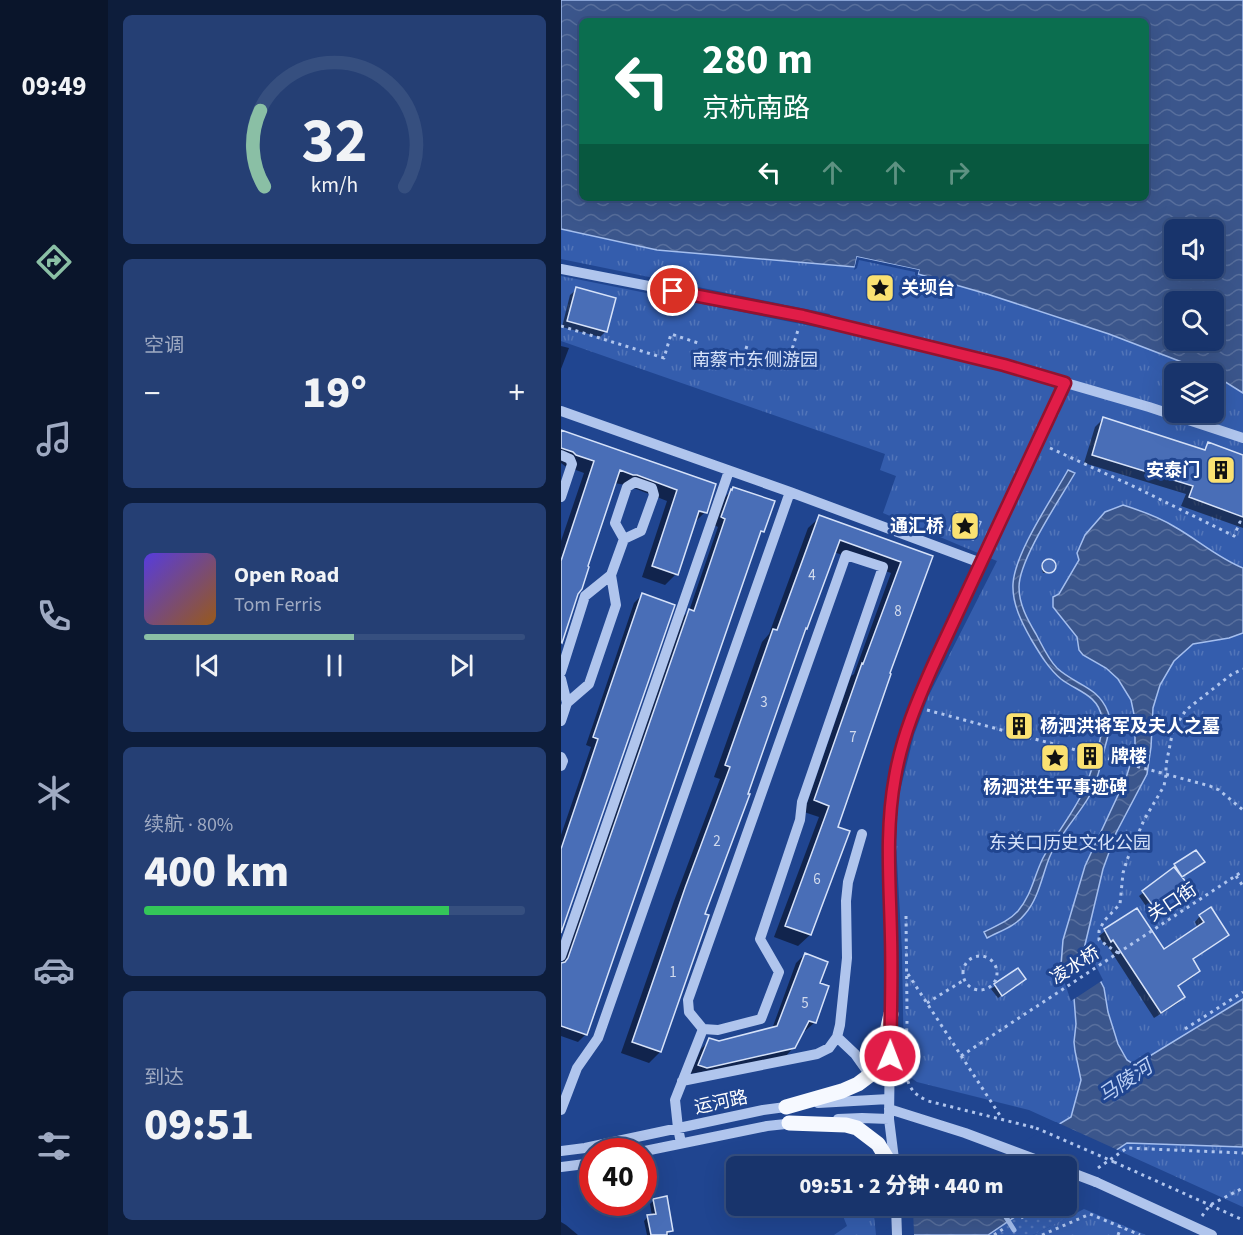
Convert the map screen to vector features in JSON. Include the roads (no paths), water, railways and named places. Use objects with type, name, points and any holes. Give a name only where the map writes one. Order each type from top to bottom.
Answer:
[{"type":"main road","points":[[786,1107],[842,1091],[870,1076],[881,1058],[891,1014]]},
{"type":"main road","points":[[789,1123],[846,1125],[858,1128],[878,1144],[886,1156]]},
{"type":"street","points":[[561,269],[803,316],[1004,365],[1149,407],[1243,438]]},
{"type":"street","points":[[892,1156],[889,1109],[891,939],[888,841],[895,777],[915,705],[1065,383]]},
{"type":"street","points":[[561,411],[981,562]]},
{"type":"street","points":[[561,455],[570,459],[572,464],[561,497]]},
{"type":"street","points":[[561,956],[729,471]]},
{"type":"street","points":[[561,721],[567,703],[589,684],[616,605],[611,575],[624,539],[641,531],[654,495],[652,489],[635,482],[627,487],[615,523],[624,539]]},
{"type":"street","points":[[561,1110],[577,1068],[599,1038],[790,492]]},
{"type":"street","points":[[846,555],[883,567],[802,802],[800,820],[760,939],[779,972],[761,1019],[718,1030],[703,1029],[689,1012],[687,1000],[846,555]]},
{"type":"street","points":[[561,672],[585,596],[611,575]]},
{"type":"street","points":[[561,679],[567,703]]},
{"type":"street","points":[[561,757],[563,761],[561,766]]},
{"type":"street","points":[[682,1081],[817,1054],[829,1048],[837,1037],[840,1025],[847,958],[848,882],[862,834]]},
{"type":"street","points":[[681,1143],[675,1100],[703,1029]]},
{"type":"street","points":[[837,1037],[855,1053],[870,1076]]},
{"type":"street","name":"运河路","points":[[561,1151],[585,1148],[763,1110],[822,1103],[889,1109],[965,1133],[1027,1156]]},
{"type":"street","name":"运河路","points":[[657,1148],[767,1125],[863,1118],[889,1109]]},
{"type":"street","points":[[561,1167],[579,1164]]},
{"type":"street","points":[[1077,1173],[1094,1177],[1212,1235]]},
{"type":"street","points":[[896,1216],[897,1235]]},
{"type":"water","points":[[561,0],[1243,0],[1243,393],[1224,381],[1224,363],[1184,363],[1109,334],[918,274],[919,270],[857,257],[855,267],[657,250],[561,229]]},
{"type":"water","points":[[1068,470],[1075,473],[1033,545],[1021,575],[1019,593],[1027,617],[1045,652],[1057,668],[1092,691],[1104,703],[1110,725],[1093,790],[1054,848],[1030,908],[1017,922],[987,938],[984,932],[1011,918],[1027,898],[1043,858],[1085,787],[1098,749],[1103,725],[1096,703],[1061,679],[1041,655],[1021,620],[1013,591],[1015,571],[1020,557]]},
{"type":"water","name":"马陵河","points":[[1123,505],[1144,512],[1163,520],[1243,568],[1243,633],[1229,638],[1193,644],[1174,661],[1160,685],[1153,708],[1147,774],[1116,833],[1103,869],[1084,949],[1104,988],[1108,1012],[1118,1044],[1127,1060],[1135,1065],[1243,999],[1243,1147],[1127,1143],[1077,1176],[1077,1156],[1006,1156],[1071,1117],[1081,1080],[1074,1042],[1076,1024],[1074,998],[1061,965],[1063,940],[1085,866],[1126,778],[1135,749],[1135,719],[1131,700],[1118,679],[1106,668],[1083,655],[1079,650],[1077,637],[1053,607],[1053,597],[1059,594],[1079,560],[1077,553],[1085,535],[1105,512]]},
{"type":"water","points":[[957,512],[981,522],[973,540],[949,530]]},
{"type":"water","points":[[908,1216],[1016,1216],[988,1235],[884,1235]]},
{"type":"waterway","points":[[1005,1216],[1014,1230]]},
{"type":"place","name":"关坝台","points":[[880,288]]},
{"type":"place","name":"安泰门","points":[[1221,470]]},
{"type":"place","name":"通汇桥","points":[[965,526]]},
{"type":"place","name":"杨泗洪将军及夫人之墓","points":[[1019,726]]},
{"type":"place","name":"牌楼","points":[[1090,756]]},
{"type":"place","name":"杨泗洪生平事迹碑","points":[[1055,758]]},
{"type":"park label","name":"南蔡市东侧游园","points":[[755,360]]},
{"type":"park label","name":"东关口历史文化公园","points":[[1070,843]]}]
